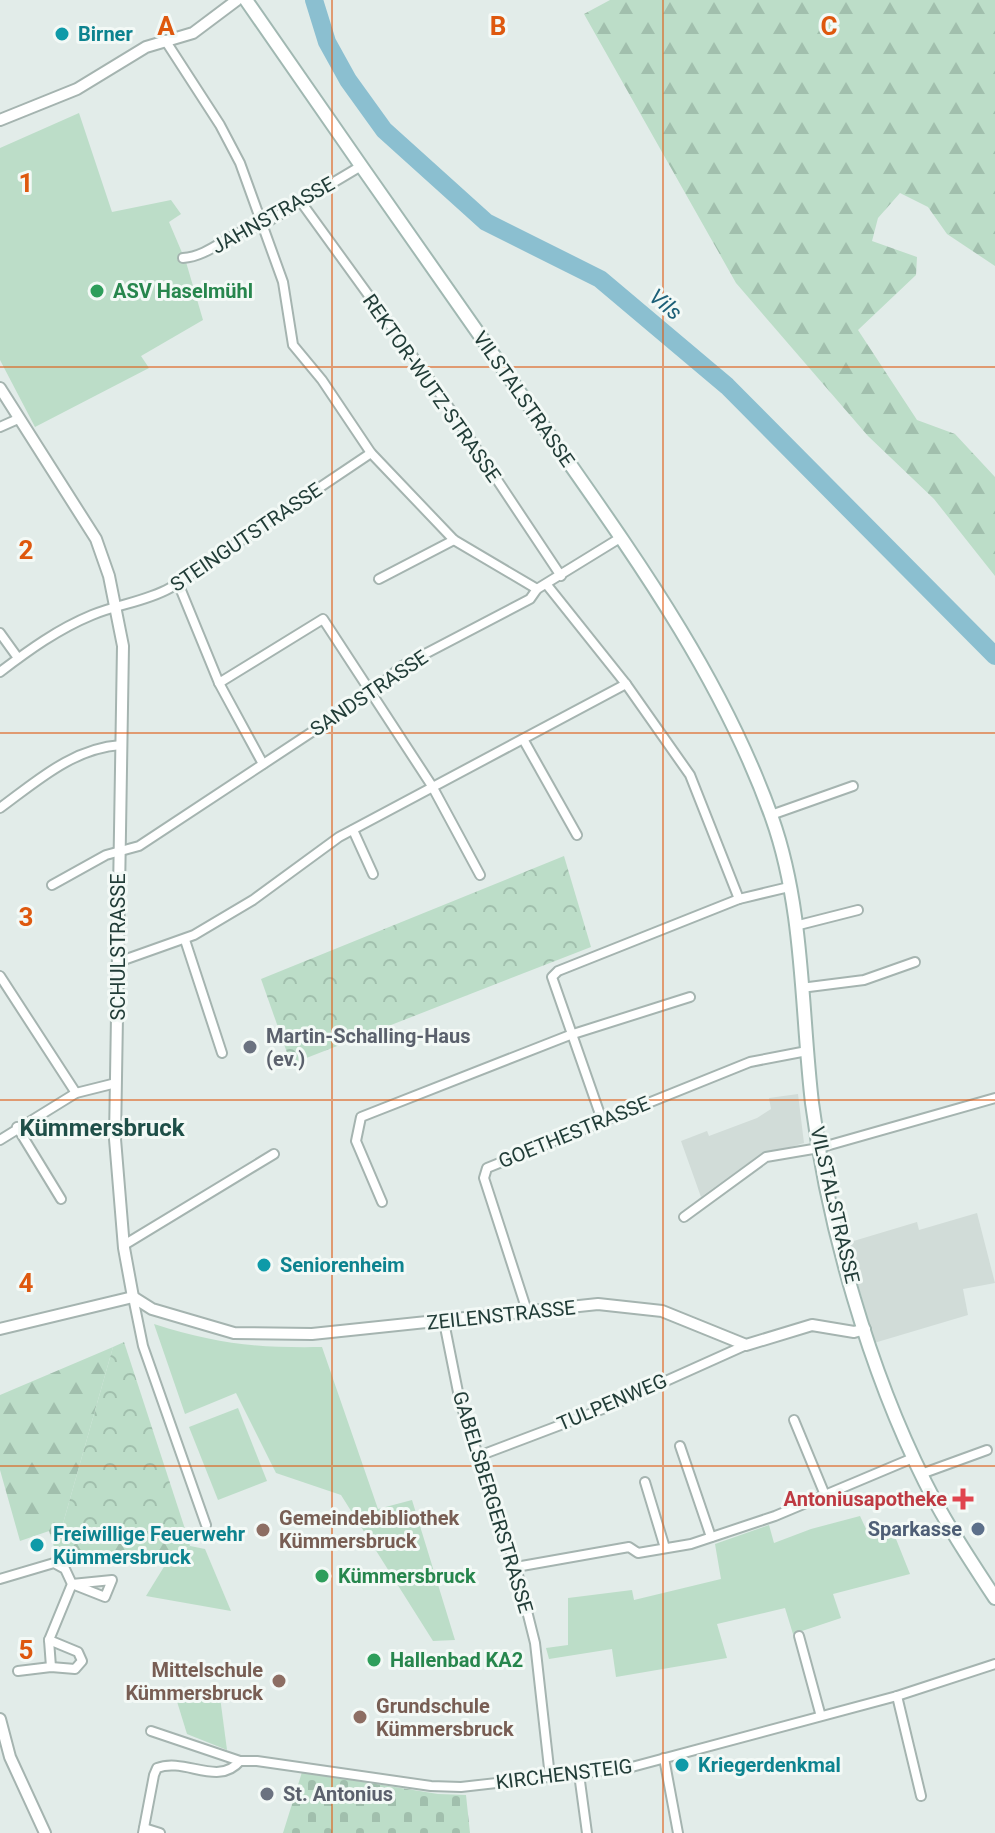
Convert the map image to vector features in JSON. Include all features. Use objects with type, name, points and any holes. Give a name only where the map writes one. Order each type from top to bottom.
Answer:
[{"type":"main road","name":"VILSTALSTRASSE","points":[[246,0],[620,538],[710,677],[735,723],[771,815],[789,887],[819,1148],[865,1329],[891,1409],[913,1458],[995,1598]]},
{"type":"street","points":[[0,120],[77,89],[165,40],[193,33],[237,0]]},
{"type":"street","points":[[165,40],[240,163],[283,282],[293,345],[322,380],[371,453],[454,540],[500,570],[537,589]]},
{"type":"street","name":"JAHNSTRASSE","points":[[183,258],[196,257],[248,227],[262,225],[361,166]]},
{"type":"street","name":"REKTOR-WUTZ-STRASSE","points":[[301,202],[438,391],[561,576]]},
{"type":"street","name":"SCHULSTRASSE","points":[[0,388],[96,539],[123,646],[115,1139],[124,1245],[143,1346],[206,1525]]},
{"type":"street","points":[[0,427],[18,419]]},
{"type":"street","name":"STEINGUTSTRASSE","points":[[0,672],[58,631],[156,596],[371,453]]},
{"type":"street","name":"SANDSTRASSE","points":[[52,885],[106,855],[139,846],[371,693],[402,666],[530,599],[537,589],[620,538]]},
{"type":"street","points":[[379,579],[454,540]]},
{"type":"street","points":[[178,583],[219,683],[263,764]]},
{"type":"street","points":[[547,585],[626,684],[690,775],[739,899]]},
{"type":"street","points":[[219,683],[323,619],[432,786],[480,875]]},
{"type":"street","points":[[0,633],[18,658]]},
{"type":"street","points":[[118,962],[185,940],[253,900],[290,871],[353,830],[626,684]]},
{"type":"street","points":[[523,739],[577,835]]},
{"type":"street","points":[[0,808],[75,756],[104,746],[121,745]]},
{"type":"street","points":[[771,815],[853,786]]},
{"type":"street","points":[[353,830],[373,874]]},
{"type":"street","points":[[602,1120],[552,977],[739,899],[789,887]]},
{"type":"street","points":[[795,926],[858,910]]},
{"type":"street","points":[[185,940],[222,1053]]},
{"type":"street","points":[[801,988],[864,980],[915,962]]},
{"type":"street","points":[[2,982],[76,1093]]},
{"type":"street","points":[[382,1202],[356,1141],[361,1117],[570,1035],[690,997]]},
{"type":"street","name":"GOETHESTRASSE","points":[[528,1314],[484,1173],[487,1168],[750,1062],[807,1051]]},
{"type":"street","points":[[0,1140],[76,1093],[116,1083]]},
{"type":"street","points":[[684,1217],[766,1157],[819,1148],[995,1098]]},
{"type":"street","points":[[17,1127],[61,1199]]},
{"type":"street","points":[[124,1245],[274,1154]]},
{"type":"street","points":[[0,1329],[133,1297]]},
{"type":"street","name":"ZEILENSTRASSE","points":[[133,1297],[152,1309],[234,1333],[312,1334],[528,1314],[598,1304],[662,1311],[746,1345]]},
{"type":"street","name":"GABELSBERGERSTRASSE","points":[[444,1322],[460,1402],[476,1457],[516,1567],[535,1643],[550,1777]]},
{"type":"street","points":[[746,1345],[812,1325],[851,1332],[865,1329]]},
{"type":"street","name":"TULPENWEG","points":[[476,1457],[608,1407],[746,1345]]},
{"type":"street","points":[[794,1420],[825,1495]]},
{"type":"street","points":[[680,1446],[711,1537]]},
{"type":"street","points":[[921,1474],[987,1450]]},
{"type":"street","points":[[516,1567],[629,1547],[638,1553],[711,1537],[825,1495],[913,1458]]},
{"type":"street","points":[[645,1482],[665,1548]]},
{"type":"street","points":[[0,1579],[54,1563],[65,1569],[72,1584],[49,1640],[51,1667]]},
{"type":"street","points":[[799,1636],[820,1713]]},
{"type":"street","points":[[18,1671],[51,1667],[75,1669],[82,1661],[78,1652],[49,1640]]},
{"type":"street","name":"KIRCHENSTEIG","points":[[151,1731],[240,1761],[431,1786],[461,1787],[628,1768],[820,1713],[897,1696],[995,1664]]},
{"type":"street","points":[[897,1696],[921,1796]]},
{"type":"street","points":[[0,1719],[10,1757],[45,1833]]},
{"type":"street","points":[[664,1758],[678,1833]]},
{"type":"street","points":[[160,1833],[143,1830],[157,1768],[169,1764],[222,1774],[232,1771],[240,1761]]},
{"type":"street","points":[[579,1774],[587,1833]]},
{"type":"shaded area","points":[[798,1094],[804,1143],[755,1158],[701,1197],[681,1141],[707,1131],[709,1136],[757,1118],[771,1109],[769,1098]]},
{"type":"shaded area","points":[[977,1213],[995,1283],[963,1289],[968,1315],[874,1343],[847,1243],[917,1222],[919,1230]]},
{"type":"green space","points":[[610,0],[995,0],[995,266],[947,234],[928,207],[900,193],[878,218],[872,241],[917,257],[916,275],[858,330],[917,420],[955,434],[995,477],[995,576],[934,499],[868,436],[736,283],[584,14]]},
{"type":"green space","name":"ASV Haselmühl","points":[[79,113],[112,212],[171,200],[181,214],[169,222],[186,262],[203,320],[141,356],[149,368],[35,427],[0,360],[0,148]]},
{"type":"green space","points":[[564,856],[591,947],[291,1064],[261,979]]},
{"type":"green space","points":[[154,1324],[237,1343],[322,1347],[378,1509],[412,1500],[455,1640],[433,1641],[341,1495],[276,1473],[236,1393],[185,1414]]},
{"type":"green space","points":[[124,1342],[186,1532],[62,1527],[113,1347]]},
{"type":"green space","points":[[113,1347],[62,1527],[186,1532],[190,1546],[170,1557],[57,1556],[49,1531],[20,1541],[0,1470],[0,1395]]},
{"type":"green space","points":[[238,1408],[267,1481],[218,1500],[189,1427]]},
{"type":"green space","points":[[860,1516],[867,1531],[890,1524],[910,1574],[833,1594],[841,1618],[793,1634],[785,1608],[717,1624],[727,1658],[616,1677],[612,1649],[549,1659],[546,1648],[568,1645],[568,1598],[632,1590],[634,1600],[721,1579],[715,1544],[769,1525],[774,1543]]},
{"type":"green space","points":[[190,1546],[205,1549],[231,1611],[146,1596],[170,1557]]},
{"type":"green space","points":[[175,1695],[220,1697],[227,1750],[187,1734]]},
{"type":"green space","points":[[302,1772],[438,1794],[466,1795],[470,1833],[283,1833]]},
{"type":"waterway","name":"Vils","points":[[314,0],[327,42],[348,80],[384,130],[486,222],[600,279],[727,386],[995,656]]},
{"type":"place","name":"Birner","points":[[62,34]]},
{"type":"place","name":"ASV Haselmühl","points":[[97,291]]},
{"type":"place","name":"Martin-Schalling-Haus (ev.)","points":[[250,1047]]},
{"type":"place","name":"Seniorenheim","points":[[264,1265]]},
{"type":"place","name":"Antoniusapotheke","points":[[963,1499]]},
{"type":"place","name":"Sparkasse","points":[[978,1529]]},
{"type":"place","name":"Gemeindebibliothek Kümmersbruck","points":[[263,1530]]},
{"type":"place","name":"Freiwillige Feuerwehr Kümmersbruck","points":[[37,1545]]},
{"type":"place","name":"Kümmersbruck","points":[[322,1576]]},
{"type":"place","name":"Hallenbad KA2","points":[[374,1660]]},
{"type":"place","name":"Mittelschule Kümmersbruck","points":[[279,1681]]},
{"type":"place","name":"Grundschule Kümmersbruck","points":[[360,1717]]},
{"type":"place","name":"Kriegerdenkmal","points":[[682,1765]]},
{"type":"place","name":"St. Antonius","points":[[267,1794]]},
{"type":"district","name":"Kümmersbruck","points":[[102,1128]]}]
